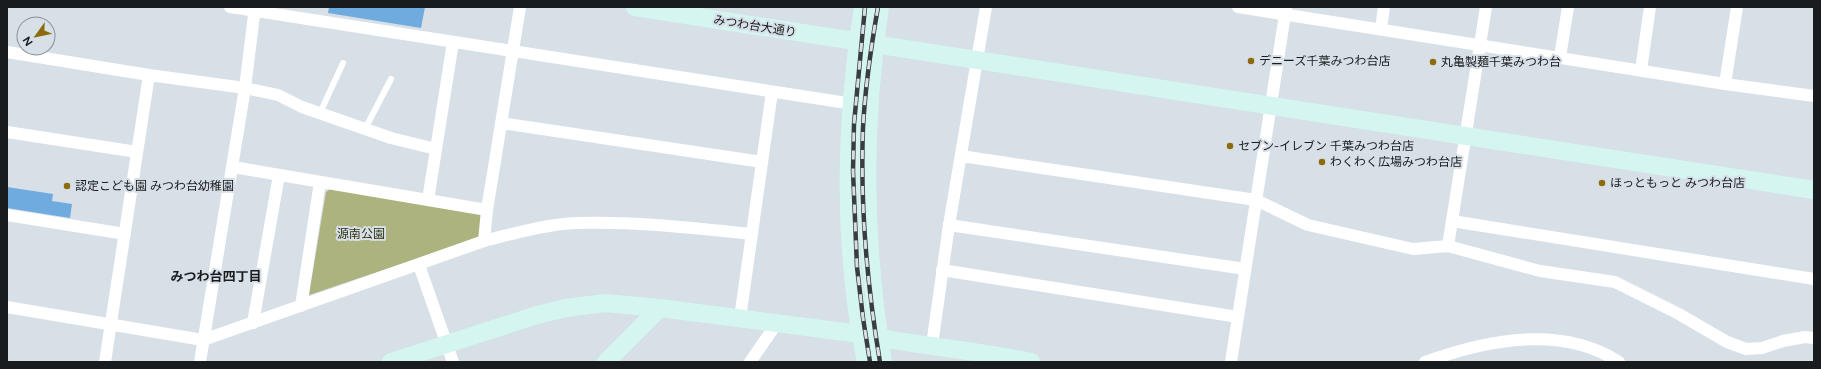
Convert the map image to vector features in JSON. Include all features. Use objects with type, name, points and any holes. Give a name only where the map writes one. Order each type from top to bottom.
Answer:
[{"type":"street","points":[[230,7],[255,9],[453,42],[853,104]]},
{"type":"street","points":[[484,241],[487,210],[520,7]]},
{"type":"street","name":"みつわ台大通り","points":[[635,7],[1814,190]]},
{"type":"street","points":[[863,7],[866,43],[866,197],[870,265],[883,362]]},
{"type":"street","points":[[866,362],[860,334],[852,268],[849,178],[853,104],[866,43],[880,7]]},
{"type":"street","points":[[932,345],[949,225],[986,7]]},
{"type":"street","points":[[1238,7],[1286,11],[1381,29],[1480,45],[1725,84],[1814,96]]},
{"type":"street","points":[[1381,29],[1384,7]]},
{"type":"street","points":[[1448,246],[1486,7]]},
{"type":"street","points":[[1560,57],[1568,7]]},
{"type":"street","points":[[1640,70],[1650,7]]},
{"type":"street","points":[[1725,84],[1737,7]]},
{"type":"street","points":[[200,362],[233,167],[255,9]]},
{"type":"street","points":[[1231,362],[1286,11]]},
{"type":"street","points":[[428,200],[453,42]]},
{"type":"street","points":[[7,52],[148,75],[245,88],[278,95],[302,107],[391,138],[436,149]]},
{"type":"street","points":[[105,362],[148,75]]},
{"type":"street","points":[[740,318],[772,92]]},
{"type":"street","points":[[501,123],[762,162]]},
{"type":"street","points":[[7,132],[137,152]]},
{"type":"street","points":[[961,156],[1256,200],[1308,225],[1413,249],[1448,246],[1540,271],[1615,282],[1679,314],[1727,342],[1746,349],[1762,348],[1784,341],[1805,337],[1814,338]]},
{"type":"street","points":[[233,167],[487,210]]},
{"type":"street","points":[[253,323],[279,175]]},
{"type":"street","points":[[301,306],[320,182]]},
{"type":"street","points":[[7,215],[124,234]]},
{"type":"street","points":[[1452,221],[1814,279]]},
{"type":"street","points":[[7,307],[203,340],[484,241],[521,232],[575,223],[645,223],[752,234]]},
{"type":"street","points":[[949,225],[1245,269]]},
{"type":"street","points":[[419,265],[453,362]]},
{"type":"street","points":[[942,270],[1238,317]]},
{"type":"street","points":[[391,362],[537,315],[566,308],[605,303],[660,308],[860,334],[932,345],[992,358],[1031,362]]},
{"type":"street","points":[[606,362],[660,308]]},
{"type":"street","points":[[750,362],[777,323]]},
{"type":"street","points":[[1424,362],[1488,343],[1517,340],[1545,340],[1569,343],[1600,352],[1619,362]]},
{"type":"lane","points":[[320,113],[344,63]]},
{"type":"lane","points":[[365,129],[391,79]]},
{"type":"green space","name":"源南公園","points":[[332,188],[479,212],[482,217],[481,237],[309,295],[326,192]]},
{"type":"building","points":[[329,7],[425,7],[421,28],[328,13]]},
{"type":"building","points":[[7,187],[53,194],[52,201],[72,204],[70,218],[7,208]]},
{"type":"railway","points":[[865,7],[854,124],[853,171],[857,267],[870,362]]},
{"type":"railway","points":[[878,7],[867,83],[862,158],[868,275],[880,362]]},
{"type":"place","name":"デニーズ千葉みつわ台店","points":[[1251,61]]},
{"type":"place","name":"丸亀製麺千葉みつわ台","points":[[1433,62]]},
{"type":"place","name":"セブン-イレブン 千葉みつわ台店","points":[[1230,146]]},
{"type":"place","name":"わくわく広場みつわ台店","points":[[1322,162]]},
{"type":"place","name":"ほっともっと みつわ台店","points":[[1602,183]]},
{"type":"place","name":"認定こども園 みつわ台幼稚園","points":[[67,186]]},
{"type":"district","name":"みつわ台四丁目","points":[[216,276]]}]
